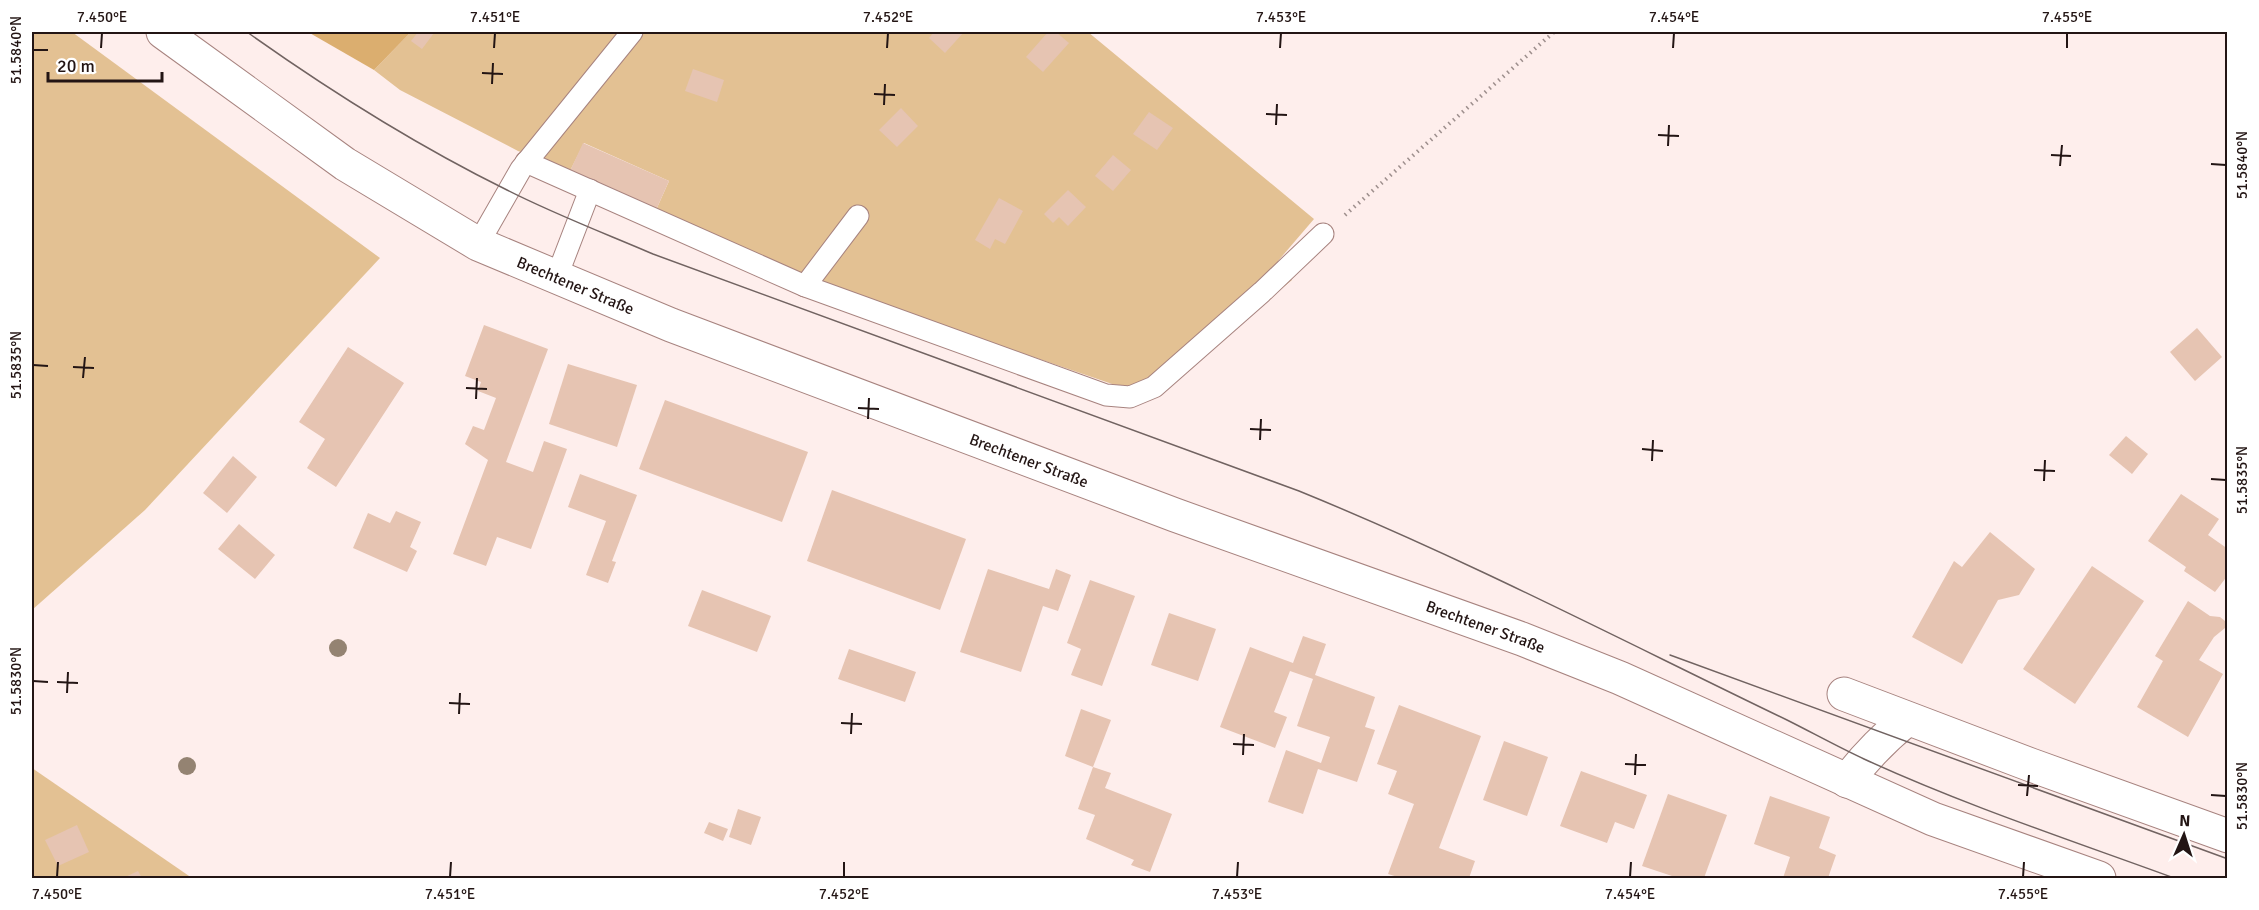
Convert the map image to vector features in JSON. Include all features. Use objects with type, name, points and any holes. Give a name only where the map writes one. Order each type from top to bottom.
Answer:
[{"type":"main road","name":"Brechtener Straße","points":[[163,32],[345,164],[478,244],[671,325],[1153,507],[1522,639],[1620,678],[1933,819],[2099,879]]},
{"type":"main road","points":[[1844,694],[2228,836]]},
{"type":"main road","points":[[1847,781],[1863,759],[1907,719]]},
{"type":"lane","points":[[478,244],[526,162],[632,32]]},
{"type":"lane","points":[[526,162],[805,286],[1106,395],[1130,397],[1154,387],[1262,292],[1323,234]]},
{"type":"lane","points":[[557,276],[590,190]]},
{"type":"lane","points":[[805,286],[858,216]]},
{"type":"path","points":[[1323,234],[1554,32]]},
{"type":"shaded area","points":[[32,32],[72,32],[380,258],[145,510],[32,610]]},
{"type":"shaded area","points":[[308,32],[411,32],[374,70]]},
{"type":"shaded area","points":[[411,32],[1088,32],[1314,219],[1278,261],[1292,280],[1150,397],[795,275],[656,210],[669,181],[584,143],[570,171],[518,151],[400,90],[374,70]]},
{"type":"shaded area","points":[[32,768],[192,878],[32,878]]},
{"type":"building","points":[[418,32],[434,33],[422,49],[411,41]]},
{"type":"building","points":[[934,32],[964,32],[945,53],[929,38]]},
{"type":"building","points":[[1048,32],[1056,32],[1069,43],[1043,72],[1026,57]]},
{"type":"building","points":[[693,69],[724,80],[717,102],[685,91]]},
{"type":"building","points":[[901,108],[918,126],[897,147],[879,130]]},
{"type":"building","points":[[1149,112],[1173,128],[1157,150],[1133,134]]},
{"type":"building","points":[[583,143],[669,181],[656,210],[570,171]]},
{"type":"building","points":[[1113,155],[1131,170],[1113,191],[1095,176]]},
{"type":"building","points":[[1068,190],[1086,207],[1068,226],[1059,217],[1053,223],[1044,214]]},
{"type":"building","points":[[999,198],[1023,211],[1005,244],[995,239],[990,249],[975,240]]},
{"type":"building","points":[[484,325],[548,349],[506,462],[533,472],[544,441],[567,449],[531,549],[497,537],[486,566],[453,554],[488,460],[465,444],[473,426],[484,430],[496,398],[478,391],[481,382],[465,376]]},
{"type":"building","points":[[2197,328],[2222,357],[2195,381],[2170,352]]},
{"type":"building","points":[[348,347],[404,383],[336,487],[307,468],[325,439],[299,422]]},
{"type":"building","points":[[568,364],[637,385],[617,447],[549,424]]},
{"type":"building","points":[[665,400],[808,452],[782,522],[639,469]]},
{"type":"building","points":[[2126,436],[2148,454],[2132,474],[2109,455]]},
{"type":"building","points":[[233,456],[257,477],[227,513],[203,493]]},
{"type":"building","points":[[580,474],[637,495],[612,561],[616,562],[608,583],[586,575],[606,521],[568,507]]},
{"type":"building","points":[[832,490],[966,539],[940,610],[807,561]]},
{"type":"building","points":[[2181,494],[2219,519],[2208,535],[2228,549],[2228,575],[2215,592],[2184,571],[2186,567],[2148,541]]},
{"type":"building","points":[[396,511],[421,522],[410,547],[417,551],[407,572],[353,548],[368,513],[390,523]]},
{"type":"building","points":[[239,524],[275,555],[255,579],[218,549]]},
{"type":"building","points":[[1990,532],[2035,569],[2019,595],[1998,600],[1962,664],[1912,637],[1954,561],[1962,567]]},
{"type":"building","points":[[2092,566],[2144,601],[2075,704],[2023,669]]},
{"type":"building","points":[[988,569],[1049,589],[1056,569],[1071,575],[1058,611],[1043,606],[1021,672],[960,652]]},
{"type":"building","points":[[1090,580],[1135,596],[1102,686],[1071,675],[1081,649],[1067,643]]},
{"type":"building","points":[[702,590],[771,616],[757,652],[688,626]]},
{"type":"building","points":[[2188,601],[2210,616],[2220,617],[2225,621],[2225,628],[2214,637],[2199,660],[2223,674],[2188,737],[2137,707],[2163,661],[2155,656]]},
{"type":"building","points":[[1169,613],[1216,629],[1198,681],[1151,665]]},
{"type":"building","points":[[1303,636],[1326,644],[1315,675],[1375,697],[1365,727],[1375,730],[1357,782],[1318,769],[1303,814],[1268,802],[1286,750],[1321,763],[1330,737],[1297,726],[1313,679],[1290,671],[1274,712],[1287,717],[1275,748],[1220,727],[1250,647],[1293,663]]},
{"type":"building","points":[[849,649],[916,672],[905,702],[838,679]]},
{"type":"building","points":[[1399,705],[1481,736],[1439,848],[1475,861],[1469,878],[1401,878],[1388,874],[1414,804],[1388,794],[1397,771],[1377,764]]},
{"type":"building","points":[[1081,709],[1111,720],[1093,767],[1065,756]]},
{"type":"building","points":[[1504,741],[1548,757],[1527,816],[1483,800]]},
{"type":"building","points":[[1093,767],[1111,773],[1105,788],[1172,814],[1150,872],[1131,865],[1134,860],[1086,839],[1095,815],[1078,809]]},
{"type":"building","points":[[1581,771],[1647,795],[1634,829],[1615,822],[1607,843],[1560,826]]},
{"type":"building","points":[[1668,794],[1727,815],[1704,878],[1678,878],[1642,866]]},
{"type":"building","points":[[1770,796],[1830,817],[1819,848],[1836,855],[1828,878],[1783,878],[1790,857],[1754,844]]},
{"type":"building","points":[[738,809],[761,817],[751,845],[729,837]]},
{"type":"building","points":[[709,822],[728,829],[723,841],[704,833]]},
{"type":"building","points":[[77,825],[89,852],[58,866],[45,840]]},
{"type":"building","points":[[138,871],[142,878],[123,878]]},
{"type":"tram line","points":[[247,32],[342,96],[407,136],[473,173],[561,215],[653,254],[1299,491],[1423,544],[1902,776],[2018,822],[2174,878]]},
{"type":"tram line","points":[[1670,655],[2228,859]]}]
